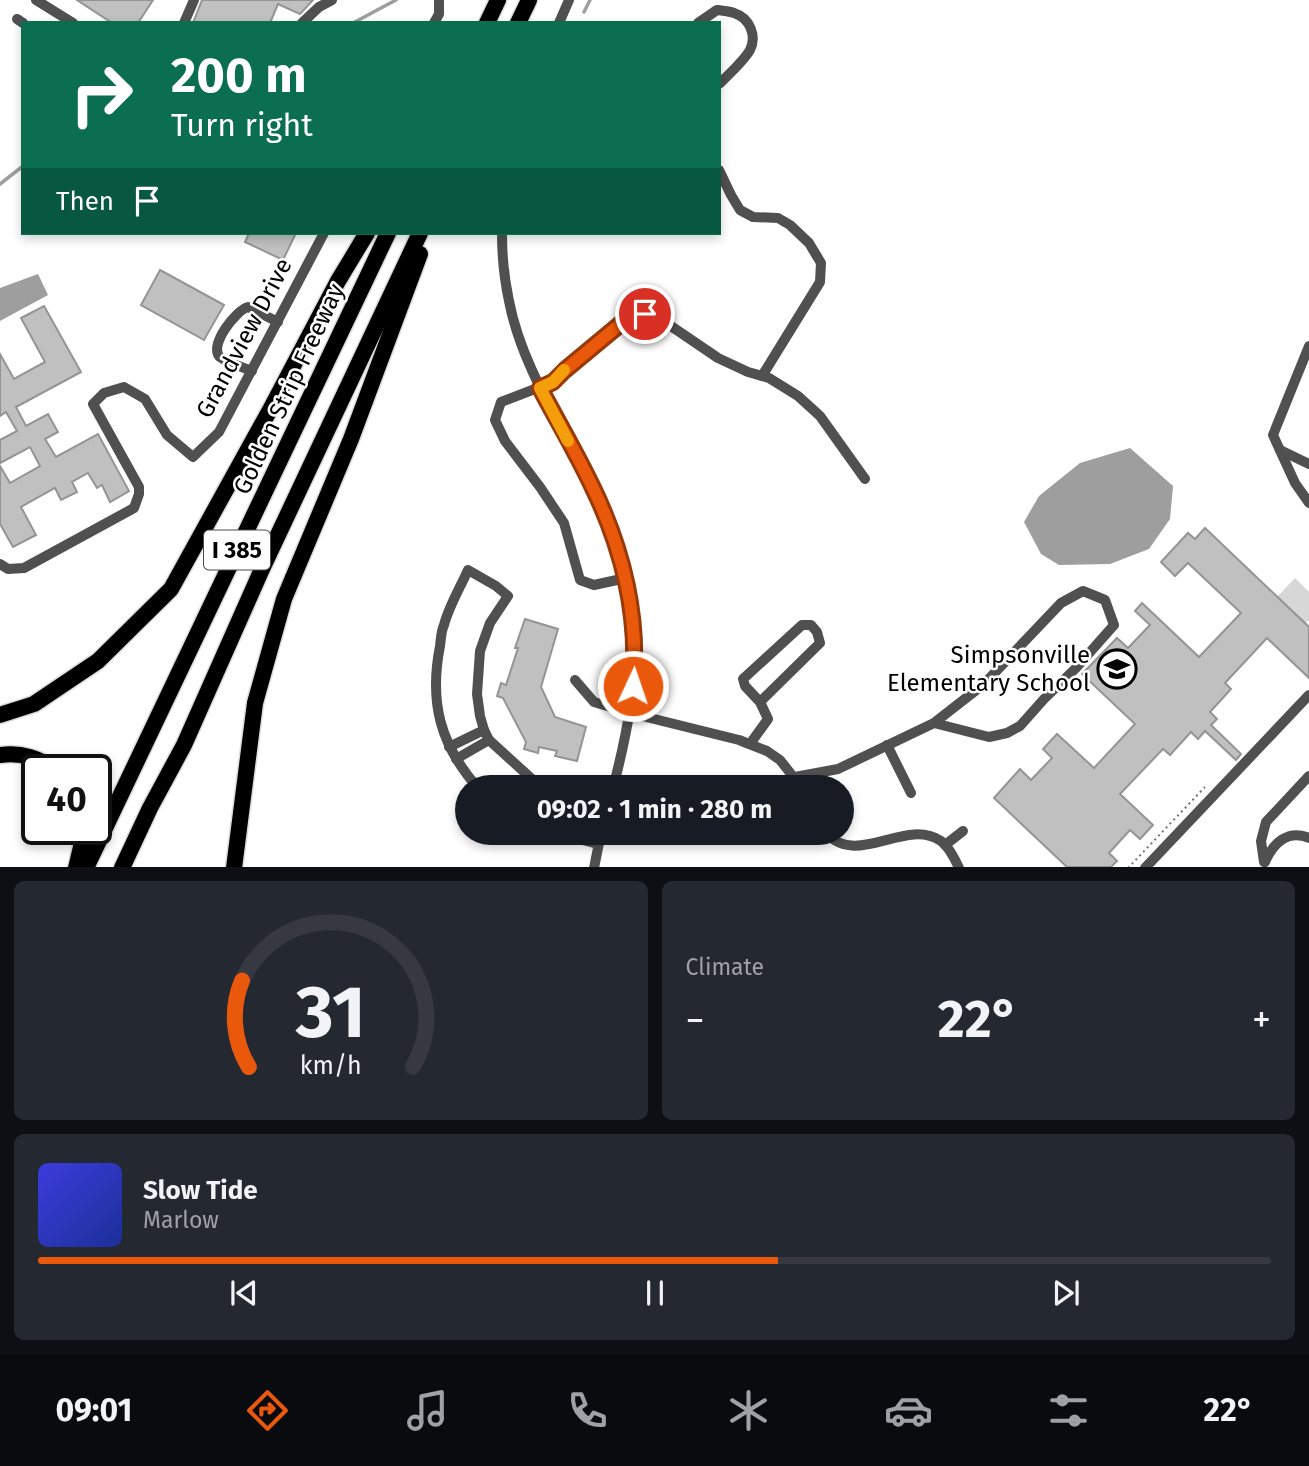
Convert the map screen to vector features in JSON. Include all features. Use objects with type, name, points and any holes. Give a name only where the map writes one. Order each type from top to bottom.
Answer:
[{"type":"highway","points":[[488,21],[498,0]]},
{"type":"highway","points":[[519,21],[529,0]]},
{"type":"highway","points":[[0,715],[34,704],[98,661],[171,589],[338,281],[366,235]]},
{"type":"highway","name":"Golden Strip Freeway","points":[[86,867],[387,235]]},
{"type":"highway","name":"I 385","points":[[122,867],[184,745],[262,569],[419,235]]},
{"type":"highway","points":[[234,867],[255,704],[284,598],[351,439],[427,235]]},
{"type":"highway","points":[[0,755],[21,754]]},
{"type":"highway","points":[[76,867],[81,845]]},
{"type":"street","points":[[36,0],[70,21]]},
{"type":"street","points":[[185,21],[194,0]]},
{"type":"street","points":[[304,21],[321,4],[332,0]]},
{"type":"street","points":[[435,21],[439,14],[439,0]]},
{"type":"street","points":[[560,21],[569,0]]},
{"type":"street","points":[[701,21],[717,10],[734,12],[750,24],[753,39],[749,51],[721,82]]},
{"type":"street","points":[[721,174],[740,209],[753,216],[778,218],[790,225],[810,243],[821,263],[820,282],[762,376]]},
{"type":"street","name":"Grandview Drive","points":[[0,564],[8,569],[24,568],[134,508],[139,487],[93,404],[104,393],[124,387],[145,399],[167,435],[193,457],[219,432],[323,235]]},
{"type":"street","points":[[502,235],[509,302],[518,334],[540,388],[593,488],[613,534],[626,578],[635,660],[630,713],[616,775]]},
{"type":"street","points":[[252,371],[220,357],[216,345],[241,309],[248,307],[278,322]]},
{"type":"street","points":[[626,578],[594,585],[580,580],[564,523],[505,441],[495,420],[501,402],[553,382],[630,316],[645,314],[663,320],[718,358],[769,378],[798,396],[820,416],[865,479]]},
{"type":"street","points":[[1309,346],[1273,435],[1295,483],[1309,503]]},
{"type":"street","points":[[1280,450],[1309,464]]},
{"type":"street","points":[[468,775],[449,747],[440,723],[435,670],[444,624],[468,570],[508,596],[491,623],[480,651],[477,694],[486,735],[528,775]]},
{"type":"street","points":[[805,775],[838,769],[934,723],[984,684],[1061,603],[1083,591],[1105,600],[1114,625],[1020,726],[1007,733],[989,737],[934,723]]},
{"type":"street","points":[[750,744],[768,719],[760,702],[745,686],[743,679],[802,625],[811,625],[817,632],[820,643],[760,702]]},
{"type":"street","points":[[575,680],[594,702],[750,744],[780,760],[792,775]]},
{"type":"street","points":[[1144,867],[1309,695]]},
{"type":"street","points":[[449,747],[486,735]]},
{"type":"street","points":[[456,759],[486,735]]},
{"type":"street","points":[[887,745],[911,793]]},
{"type":"street","points":[[1265,865],[1261,841],[1266,822],[1309,776]]},
{"type":"street","points":[[945,845],[964,831]]},
{"type":"street","points":[[836,845],[857,853],[923,835],[945,845],[959,867]]},
{"type":"street","points":[[1265,865],[1270,849],[1280,840],[1292,835],[1309,838]]},
{"type":"street","points":[[594,867],[599,845]]},
{"type":"path","points":[[1128,867],[1205,787]]},
{"type":"shaded area","points":[[38,274],[48,295],[0,321],[0,288]]},
{"type":"shaded area","points":[[1130,448],[1173,486],[1170,519],[1149,549],[1110,564],[1059,565],[1041,554],[1024,522],[1039,496],[1080,463]]},
{"type":"shaded area","points":[[1295,578],[1309,592],[1309,620],[1305,624],[1277,597]]},
{"type":"building","points":[[77,0],[153,0],[139,21],[109,21]]},
{"type":"building","points":[[202,0],[313,0],[300,14],[278,4],[271,21],[194,21]]},
{"type":"building","points":[[248,235],[295,235],[283,260],[245,242]]},
{"type":"building","points":[[160,270],[224,305],[204,340],[141,305]]},
{"type":"building","points":[[44,306],[81,372],[16,407],[26,426],[48,414],[58,432],[45,439],[56,457],[98,434],[129,491],[110,502],[102,485],[97,488],[88,473],[72,482],[77,492],[61,500],[55,488],[21,507],[36,535],[13,547],[0,524],[0,466],[10,483],[40,466],[30,447],[0,463],[0,440],[17,431],[6,412],[0,416],[0,354],[14,379],[45,362],[21,318]]},
{"type":"building","points":[[1205,528],[1309,627],[1309,678],[1267,638],[1225,683],[1231,689],[1210,712],[1217,719],[1211,725],[1241,754],[1236,760],[1205,731],[1198,739],[1191,732],[1170,755],[1163,749],[1120,794],[1153,825],[1140,839],[1130,830],[1109,853],[1117,861],[1111,867],[1067,867],[994,798],[1020,769],[1031,780],[1052,758],[1043,749],[1057,734],[1094,768],[1135,724],[1082,674],[1117,638],[1128,648],[1150,625],[1135,611],[1142,603],[1199,657],[1241,613],[1188,563],[1175,576],[1161,562],[1188,533],[1195,539]]},
{"type":"building","points":[[525,619],[558,629],[541,687],[555,717],[586,727],[577,761],[555,756],[557,751],[539,747],[538,753],[524,749],[526,742],[503,698],[497,696],[501,683],[506,685]]},
{"type":"waterway","points":[[357,21],[396,0]]},
{"type":"waterway","points":[[584,12],[590,0]]},
{"type":"waterway","points":[[0,184],[21,168]]},
{"type":"slow traffic","points":[[564,370],[553,382],[540,388],[568,441]]},
{"type":"place","name":"Simpsonville Elementary School","points":[[1117,669]]},
{"type":"route","points":[[633,686],[635,660],[631,605],[613,534],[593,488],[540,388],[553,382],[630,316],[645,314]]}]
